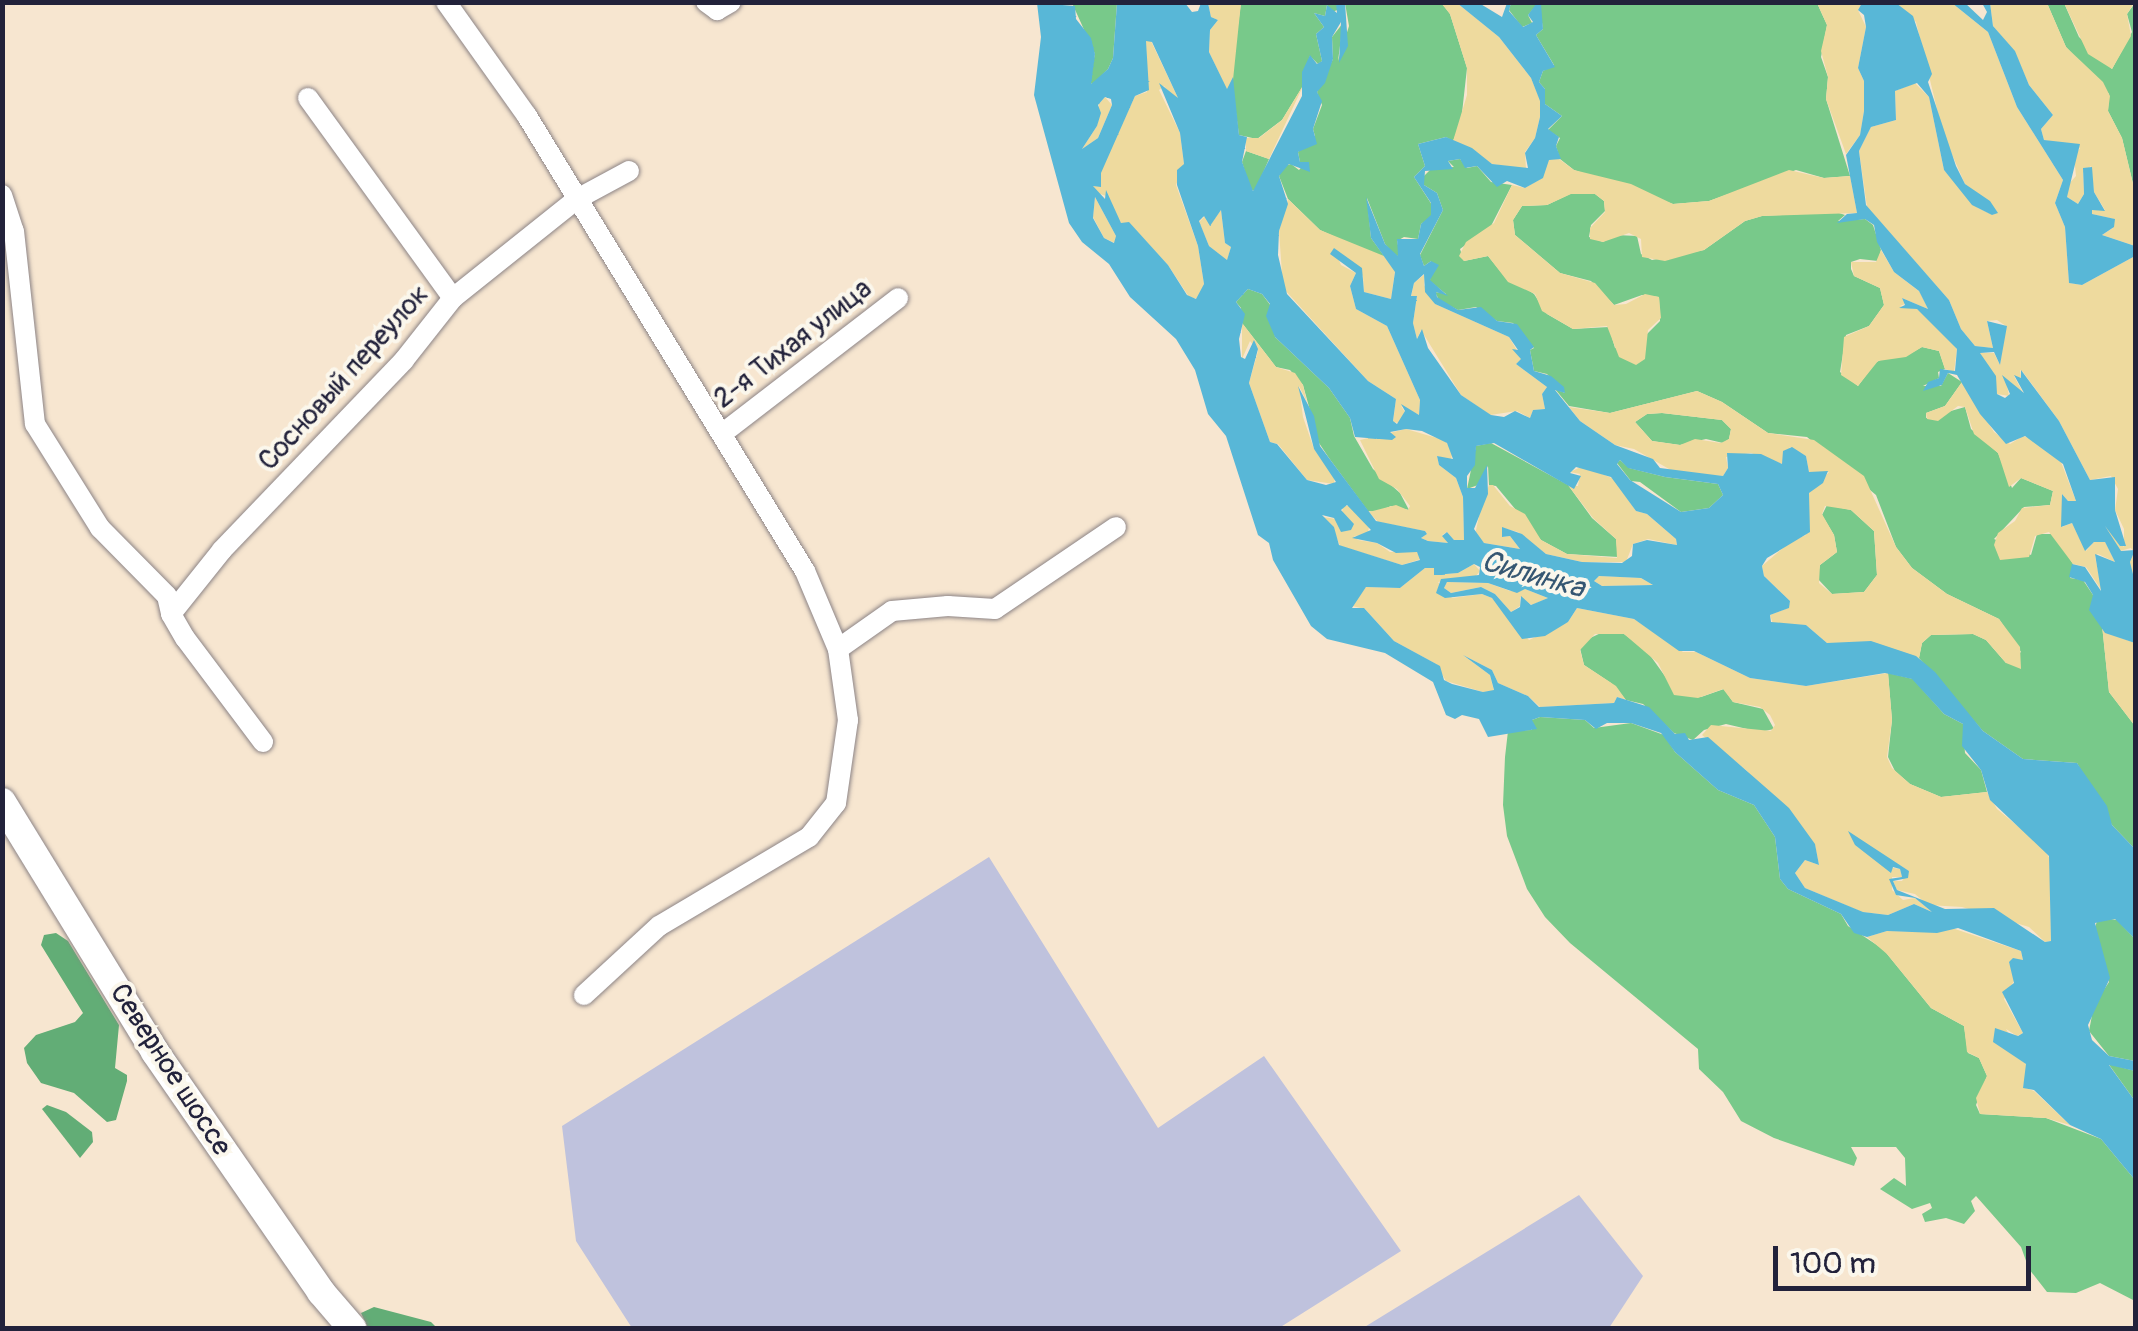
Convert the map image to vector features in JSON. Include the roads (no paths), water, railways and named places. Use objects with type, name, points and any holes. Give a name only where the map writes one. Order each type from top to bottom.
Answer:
[{"type":"main road","name":"Северное шоссе","points":[[2,802],[155,1052],[321,1292],[352,1328]]},
{"type":"street","points":[[446,2],[527,116],[806,572],[838,650],[848,720],[836,804],[809,837],[659,926],[584,995]]},
{"type":"street","points":[[706,2],[718,10],[731,2]]},
{"type":"street","points":[[308,98],[452,298]]},
{"type":"street","name":"Сосновый переулок","points":[[171,614],[222,550],[404,360],[452,298],[577,199],[629,171]]},
{"type":"street","points":[[2,195],[14,231],[35,424],[100,528],[160,588],[171,614],[263,742]]},
{"type":"street","name":"2-я Тихая улица","points":[[722,433],[898,298]]},
{"type":"street","points":[[838,650],[892,611],[948,606],[994,609],[1116,527]]},
{"type":"water","name":"Силинка","points":[[1037,3],[1075,6],[1076,19],[1091,38],[1095,54],[1091,84],[1108,69],[1113,58],[1117,3],[1185,3],[1192,12],[1198,11],[1201,3],[1208,3],[1211,17],[1218,20],[1210,30],[1209,52],[1227,89],[1233,77],[1239,135],[1247,137],[1242,162],[1253,191],[1302,96],[1302,72],[1310,55],[1317,64],[1322,61],[1316,34],[1324,27],[1314,13],[1325,16],[1327,5],[1337,13],[1336,3],[1345,3],[1348,46],[1339,63],[1341,22],[1332,37],[1333,59],[1325,83],[1317,92],[1322,101],[1313,129],[1317,144],[1298,152],[1300,162],[1309,162],[1310,172],[1289,164],[1279,176],[1288,204],[1279,231],[1278,255],[1287,294],[1368,381],[1396,399],[1393,421],[1397,424],[1405,411],[1401,404],[1419,415],[1420,400],[1387,326],[1356,309],[1350,286],[1356,273],[1330,254],[1334,248],[1362,268],[1364,292],[1391,299],[1395,272],[1371,238],[1366,197],[1385,244],[1398,256],[1397,239],[1418,239],[1421,224],[1431,215],[1431,203],[1414,177],[1425,166],[1418,144],[1446,137],[1472,148],[1492,164],[1528,168],[1525,153],[1535,138],[1540,117],[1540,101],[1531,78],[1499,37],[1457,3],[1479,3],[1502,17],[1507,3],[1511,3],[1509,11],[1523,27],[1533,22],[1528,15],[1536,4],[1541,4],[1543,29],[1536,35],[1555,67],[1543,71],[1539,82],[1545,89],[1545,104],[1562,116],[1548,129],[1559,137],[1556,146],[1561,159],[1549,160],[1543,178],[1525,188],[1507,181],[1497,187],[1477,166],[1465,168],[1460,159],[1448,161],[1453,169],[1425,171],[1424,185],[1437,193],[1443,210],[1420,254],[1424,266],[1431,261],[1439,265],[1430,280],[1448,296],[1436,292],[1437,297],[1458,310],[1481,307],[1497,321],[1517,324],[1534,347],[1530,350],[1534,371],[1551,376],[1564,387],[1565,393],[1555,390],[1580,421],[1615,445],[1653,459],[1660,468],[1723,476],[1728,468],[1727,453],[1761,454],[1782,464],[1783,451],[1792,447],[1806,456],[1809,472],[1828,471],[1823,483],[1809,493],[1810,532],[1767,558],[1762,566],[1764,576],[1790,601],[1789,608],[1770,615],[1771,622],[1806,625],[1827,643],[1871,641],[1916,656],[1935,672],[1983,731],[2023,759],[2077,763],[2107,806],[2112,825],[2135,849],[2135,939],[2115,919],[2095,923],[2110,978],[2088,1025],[2092,1040],[2109,1056],[2135,1061],[2135,1071],[2109,1065],[2135,1101],[2135,1180],[2101,1139],[2070,1125],[2034,1090],[2023,1088],[2026,1064],[1993,1042],[1995,1028],[2018,1036],[2023,1033],[2002,992],[2014,983],[2009,962],[2013,958],[2023,960],[2021,951],[1958,928],[1937,933],[1887,931],[1867,937],[1854,933],[1841,914],[1788,889],[1780,879],[1775,837],[1754,805],[1718,790],[1675,752],[1661,733],[1631,723],[1607,723],[1596,729],[1585,720],[1540,717],[1532,720],[1537,729],[1488,737],[1479,719],[1446,715],[1433,682],[1385,653],[1327,639],[1311,626],[1273,560],[1269,543],[1258,535],[1226,436],[1208,414],[1195,370],[1176,339],[1130,297],[1109,264],[1082,242],[1069,223],[1034,95],[1041,37]],"holes":[[[1146,41],[1152,42],[1178,98],[1159,83],[1180,133],[1184,164],[1177,170],[1177,185],[1198,246],[1204,284],[1196,299],[1187,295],[1168,265],[1129,222],[1121,223],[1106,190],[1105,199],[1093,186],[1101,187],[1101,173],[1135,96],[1149,90]],[[1105,97],[1111,99],[1098,138],[1082,149],[1101,113],[1098,105]],[[1095,197],[1116,236],[1114,243],[1104,238],[1093,218]],[[1221,210],[1225,243],[1231,247],[1227,260],[1209,246],[1199,221],[1204,216],[1210,226]],[[1424,274],[1425,292],[1435,304],[1509,337],[1518,350],[1512,349],[1521,359],[1516,364],[1547,387],[1542,394],[1545,409],[1533,410],[1530,418],[1515,411],[1504,417],[1491,415],[1461,395],[1428,348],[1422,329],[1417,339],[1413,323],[1417,296],[1411,296],[1414,283]],[[1248,289],[1262,294],[1270,304],[1266,316],[1275,337],[1329,388],[1350,418],[1355,437],[1392,440],[1396,437],[1390,432],[1406,429],[1422,431],[1447,443],[1453,459],[1437,456],[1439,465],[1456,478],[1463,497],[1464,540],[1454,540],[1447,532],[1442,536],[1448,543],[1428,541],[1421,538],[1427,534],[1425,531],[1376,521],[1320,446],[1314,416],[1298,386],[1314,449],[1336,482],[1326,485],[1307,480],[1277,444],[1270,442],[1249,383],[1258,349],[1254,340],[1245,359],[1241,357],[1239,339],[1245,314],[1236,302]],[[1494,443],[1574,489],[1581,476],[1570,473],[1576,467],[1611,477],[1636,511],[1647,514],[1676,539],[1677,545],[1647,540],[1633,544],[1632,556],[1622,563],[1582,562],[1546,554],[1522,534],[1502,527],[1502,537],[1510,536],[1520,549],[1484,543],[1474,529],[1488,494],[1487,465],[1475,488],[1467,488],[1467,476],[1475,465],[1476,446]],[[1620,460],[1628,468],[1718,484],[1723,495],[1709,508],[1681,512],[1630,480],[1617,464]],[[1347,505],[1371,530],[1352,538],[1377,543],[1396,553],[1417,552],[1420,560],[1402,565],[1339,545],[1334,527],[1322,515],[1334,518],[1341,532],[1351,530],[1354,524],[1341,510]],[[1474,564],[1480,567],[1479,575],[1441,579],[1436,593],[1445,598],[1482,594],[1492,598],[1522,639],[1545,636],[1568,622],[1577,608],[1634,619],[1679,651],[1694,651],[1750,678],[1806,686],[1885,673],[1912,679],[1944,714],[1963,724],[1962,746],[1981,770],[1990,800],[2049,856],[2051,941],[2045,942],[1994,908],[1945,909],[1897,890],[1893,881],[1908,878],[1909,871],[1848,831],[1855,845],[1891,873],[1893,867],[1900,869],[1902,877],[1889,879],[1896,895],[1915,898],[1932,912],[1914,904],[1888,915],[1863,912],[1805,888],[1795,873],[1805,860],[1819,865],[1815,844],[1789,808],[1708,737],[1689,740],[1685,733],[1675,734],[1649,707],[1617,697],[1614,703],[1539,707],[1528,696],[1498,683],[1492,670],[1463,655],[1490,675],[1494,690],[1483,692],[1452,684],[1444,680],[1440,666],[1394,641],[1364,608],[1352,608],[1366,587],[1400,588],[1425,568],[1434,568],[1434,575],[1458,573]],[[1599,576],[1641,578],[1653,585],[1602,586],[1594,581]],[[1447,582],[1488,583],[1517,593],[1525,589],[1548,598],[1531,605],[1521,596],[1520,607],[1511,612],[1495,594],[1481,587],[1451,593],[1444,588]]]},
{"type":"water","points":[[1862,3],[1896,3],[1913,16],[1932,74],[1928,82],[1956,166],[1965,184],[1990,201],[1998,213],[1992,215],[1972,205],[1944,170],[1929,97],[1917,83],[1895,91],[1896,120],[1871,127],[1859,151],[1866,205],[1949,300],[1961,329],[1975,346],[1993,348],[1987,321],[2007,326],[2000,365],[1994,352],[1980,353],[1996,376],[1997,394],[2005,398],[2010,394],[2002,375],[2024,393],[2014,375],[2021,378],[2021,370],[2059,421],[2090,480],[2115,477],[2115,510],[2126,546],[2120,546],[2105,526],[2121,551],[2135,550],[2130,562],[2135,582],[2135,643],[2105,633],[2089,610],[2093,595],[2085,582],[2069,577],[2072,564],[2085,567],[2101,591],[2095,554],[2115,562],[2105,542],[2094,542],[2085,551],[2072,523],[2061,527],[2062,494],[2068,501],[2076,501],[2063,464],[2025,436],[2006,444],[1980,414],[1957,375],[1948,373],[1942,385],[1923,391],[1928,382],[1939,378],[1940,369],[1955,371],[1957,349],[1917,309],[1899,308],[1905,305],[1902,298],[1928,309],[1919,291],[1894,272],[1877,242],[1874,225],[1865,219],[1837,223],[1847,214],[1857,213],[1846,155],[1860,135],[1864,111],[1864,81],[1858,68],[1866,27],[1864,15],[1858,10]]},
{"type":"water","points":[[1952,3],[1965,3],[1983,20],[1987,12],[1982,3],[1990,3],[1993,26],[2015,51],[2029,85],[2053,115],[2041,129],[2044,140],[2080,144],[2067,197],[2078,204],[2084,194],[2083,168],[2092,167],[2094,192],[2105,211],[2092,210],[2092,214],[2115,219],[2114,227],[2102,235],[2135,246],[2135,256],[2082,285],[2069,283],[2065,227],[2055,203],[2063,180],[2017,107],[1988,32]]}]
